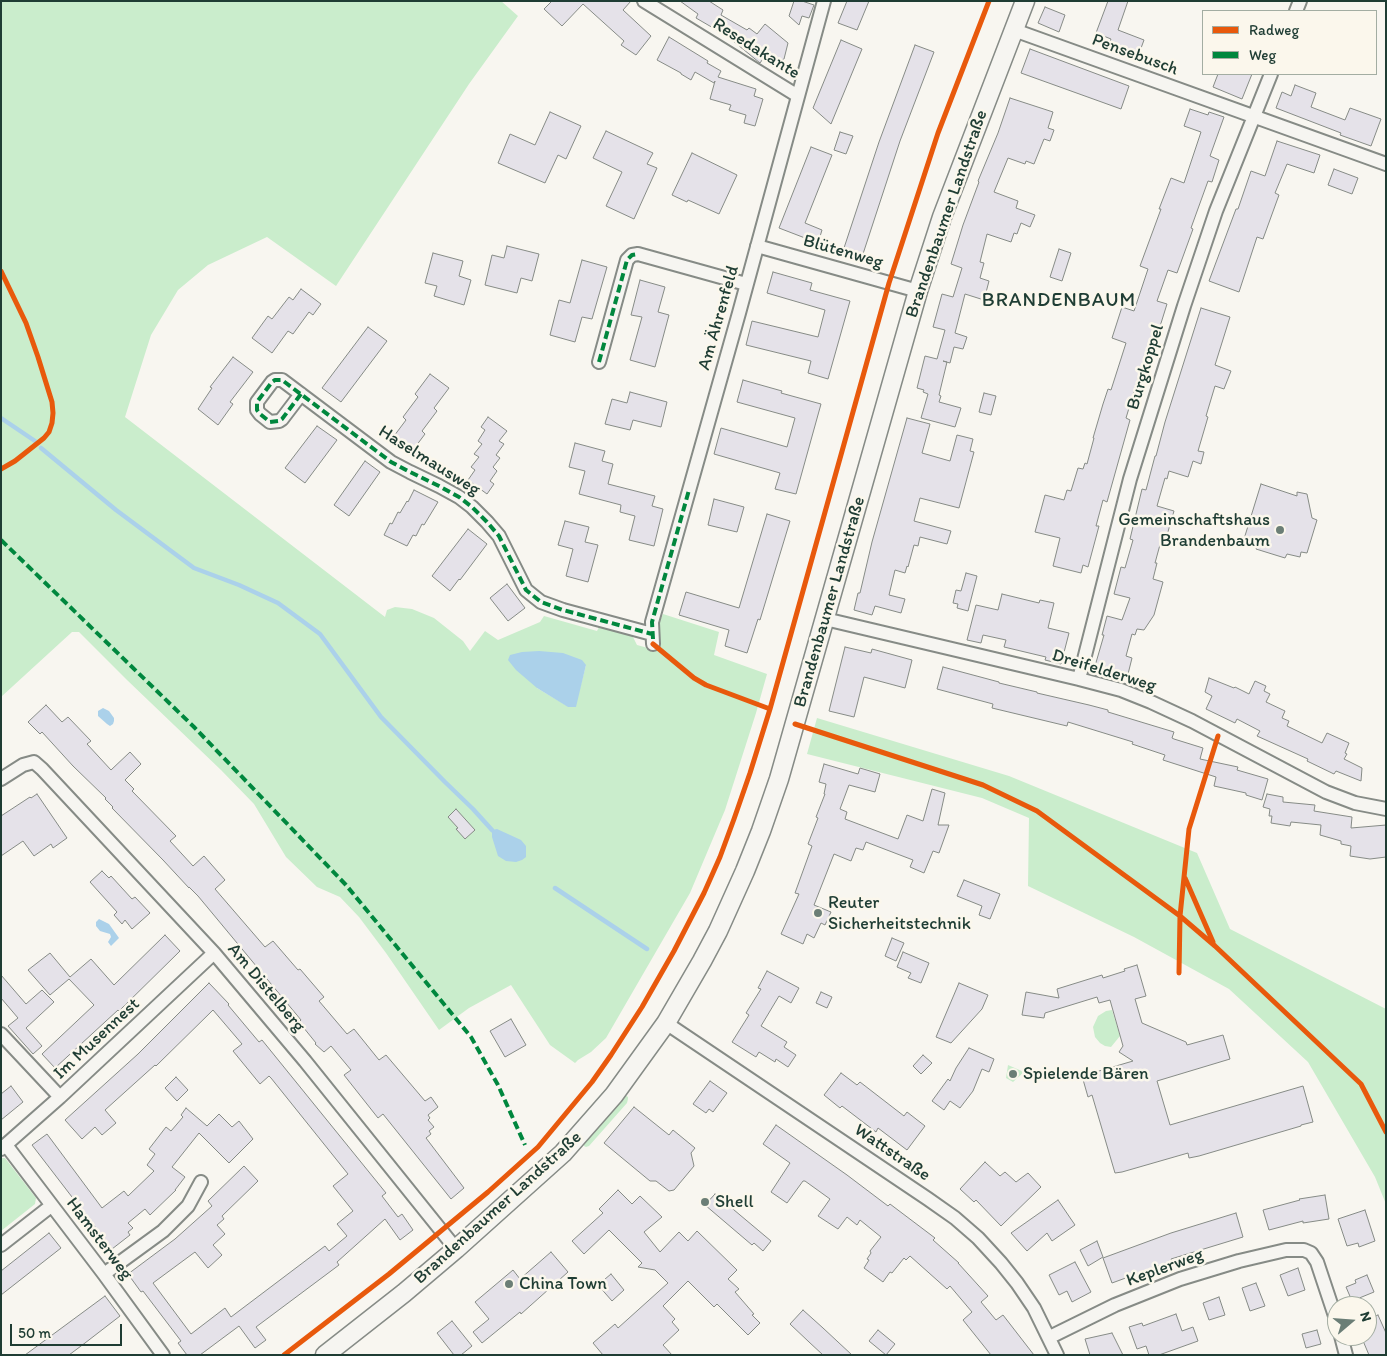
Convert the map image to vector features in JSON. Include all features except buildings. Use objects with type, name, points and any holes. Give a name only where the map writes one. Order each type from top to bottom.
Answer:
[{"type":"main road","name":"Brandenbaumer Landstraße","points":[[325,1355],[456,1249],[563,1153],[614,1095],[666,1023],[718,931],[761,831],[789,747],[918,291],[945,209],[1025,1]]},
{"type":"street","name":"Resedakante","points":[[644,1],[798,96]]},
{"type":"street","name":"Am Ährenfeld","points":[[653,639],[652,622],[824,1]]},
{"type":"street","name":"Pensebusch","points":[[1014,30],[1386,164]]},
{"type":"street","name":"Burgkoppel","points":[[1079,679],[1135,460],[1216,211],[1271,75]]},
{"type":"street","name":"Blütenweg","points":[[757,246],[918,291]]},
{"type":"street","points":[[599,362],[627,260],[632,255],[638,254],[746,284]]},
{"type":"street","name":"Haselmausweg","points":[[301,394],[391,462],[459,497],[472,507],[499,536],[526,590],[541,602],[653,639]]},
{"type":"street","name":"Dreifelderweg","points":[[825,619],[1121,690],[1172,711],[1326,792],[1354,803],[1386,809]]},
{"type":"street","name":"Am Distelberg","points":[[1,779],[23,765],[34,762],[42,768],[214,953],[305,1061],[456,1249]]},
{"type":"street","name":"Im Musennest","points":[[3,1147],[60,1097],[214,953]]},
{"type":"street","name":"Wattstraße","points":[[666,1023],[955,1218],[978,1238],[1001,1263],[1034,1308],[1050,1337],[1057,1355]]},
{"type":"street","points":[[1,1034],[60,1097]]},
{"type":"street","name":"Hamsterweg","points":[[3,1147],[104,1274],[162,1355]]},
{"type":"street","points":[[104,1274],[163,1231],[188,1206],[201,1182]]},
{"type":"street","points":[[1,1245],[51,1206]]},
{"type":"street","name":"Keplerweg","points":[[1050,1337],[1115,1306],[1180,1279],[1239,1261],[1286,1250],[1298,1249],[1311,1253],[1317,1262],[1328,1296]]},
{"type":"green space","points":[[1,1],[501,1],[518,16],[469,84],[336,286],[267,237],[208,265],[178,290],[151,335],[125,417],[385,617],[387,610],[395,607],[412,609],[434,618],[463,641],[470,651],[485,631],[498,640],[540,622],[544,616],[597,631],[600,625],[632,635],[637,645],[648,648],[663,614],[719,632],[714,655],[767,674],[725,810],[690,893],[606,1038],[575,1063],[550,1045],[511,985],[469,1008],[439,1030],[359,917],[340,897],[317,887],[286,857],[254,804],[79,632],[72,632],[1,697]],"holes":[[[586,665],[575,707],[569,707],[537,688]]]},
{"type":"green space","points":[[817,718],[1009,776],[1197,853],[1230,929],[1386,1009],[1386,1204],[1375,1177],[1308,1062],[1229,989],[1134,937],[1028,886],[1029,818],[982,798],[807,754]]},
{"type":"green space","points":[[1112,1010],[1120,1036],[1111,1047],[1100,1043],[1095,1037],[1093,1027],[1098,1016]]},
{"type":"green space","points":[[1008,1065],[1024,1072],[1013,1082],[1006,1078]]},
{"type":"green space","points":[[625,1095],[628,1097],[627,1103],[589,1146],[584,1146],[584,1143]]},
{"type":"green space","points":[[1,1158],[5,1158],[36,1198],[35,1204],[1,1231]]},
{"type":"water","points":[[539,651],[563,653],[582,660],[586,665],[576,707],[568,707],[537,688],[516,670],[508,660],[510,655]]},
{"type":"water","points":[[103,708],[109,711],[114,718],[113,724],[110,726],[98,716],[98,711]]},
{"type":"water","points":[[497,829],[521,840],[526,846],[526,857],[516,862],[506,861],[498,856],[492,837],[492,830]]},
{"type":"water","points":[[99,919],[109,924],[119,938],[111,946],[108,942],[111,937],[110,934],[100,931],[96,926],[96,922]]},
{"type":"waterway","points":[[1,418],[35,441]]},
{"type":"waterway","points":[[41,448],[116,510],[194,568],[239,585],[278,603],[320,634],[381,717],[492,830]]},
{"type":"waterway","points":[[555,888],[647,949]]},
{"type":"marked path","points":[[599,362],[627,260],[632,255],[638,254]]},
{"type":"marked path","points":[[301,394],[282,419],[279,421],[270,422],[257,410],[257,402],[272,382],[282,380],[286,383],[391,462],[459,497],[472,507],[499,536],[526,590],[541,602],[563,610],[652,634]]},
{"type":"marked path","points":[[653,639],[652,622],[689,490]]},
{"type":"marked path","points":[[1,540],[194,727],[346,885],[471,1037],[498,1085],[525,1145]]},
{"type":"cycle path","points":[[284,1355],[389,1274],[488,1192],[538,1147],[592,1082],[611,1055],[642,1007],[674,951],[720,857],[750,773],[770,709],[889,283],[938,133],[989,1]]},
{"type":"cycle path","points":[[1,271],[26,323],[52,402],[53,413],[49,432],[44,438],[15,461],[1,469]]},
{"type":"cycle path","points":[[653,644],[694,678],[706,685],[770,709]]},
{"type":"cycle path","points":[[795,724],[983,785],[1037,811],[1180,916],[1215,946],[1361,1084],[1386,1132]]},
{"type":"cycle path","points":[[1179,973],[1180,916],[1189,829],[1218,736]]},
{"type":"cycle path","points":[[1185,878],[1213,942]]},
{"type":"place","name":"Gemeinschaftshaus Brandenbaum","points":[[1280,530]]},
{"type":"place","name":"Reuter Sicherheitstechnik","points":[[818,913]]},
{"type":"place","name":"Spielende Bären","points":[[1013,1074]]},
{"type":"place","name":"Shell","points":[[705,1202]]},
{"type":"place","name":"China Town","points":[[509,1284]]},
{"type":"district","name":"BRANDENBAUM","points":[[1059,301]]}]
